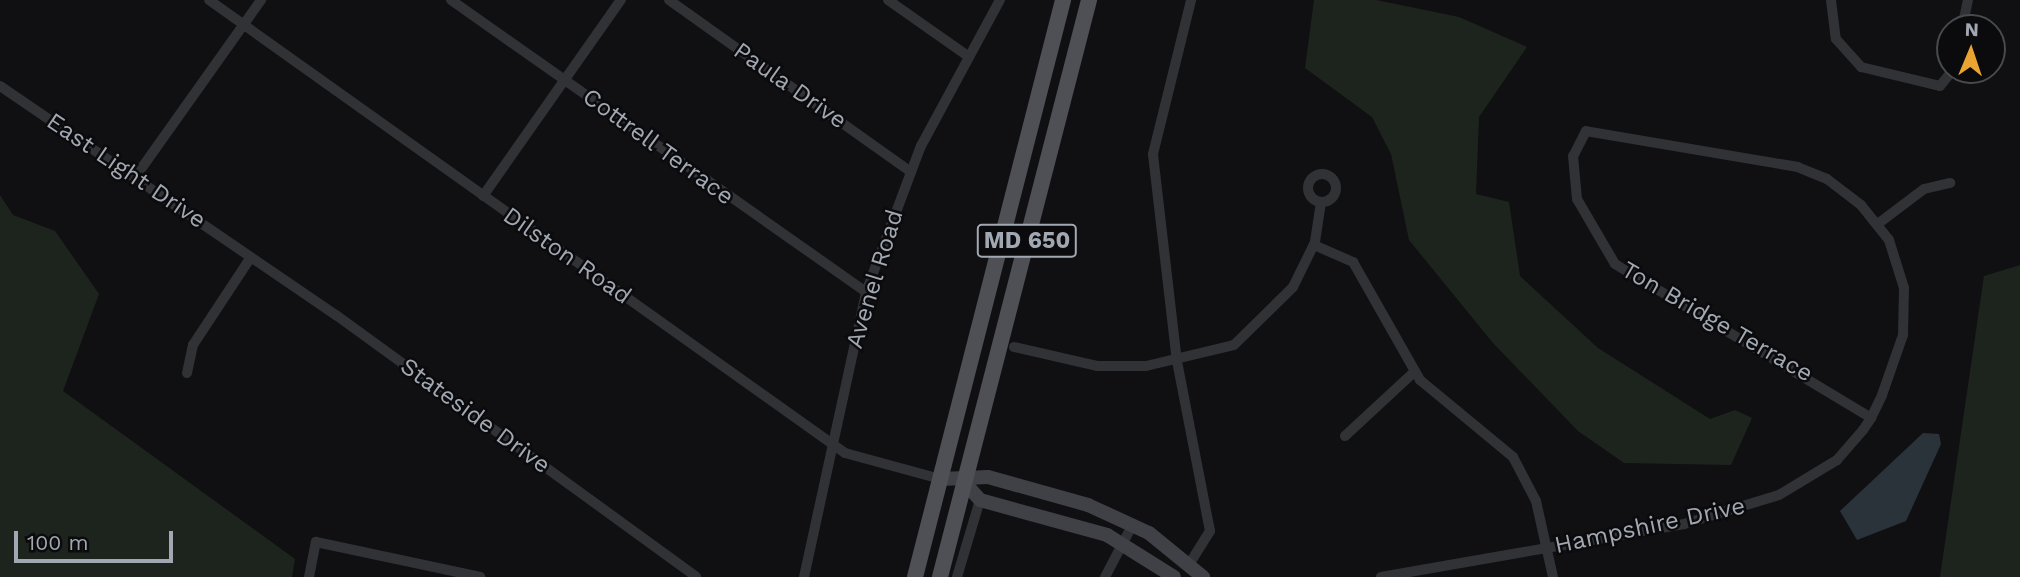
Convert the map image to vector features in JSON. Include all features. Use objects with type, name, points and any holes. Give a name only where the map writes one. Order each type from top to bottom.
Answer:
[{"type":"main road","name":"MD 650","points":[[915,577],[1063,0]]},
{"type":"main road","name":"MD 650","points":[[940,577],[1089,0]]},
{"type":"main road","points":[[941,479],[964,482],[990,478],[1133,524],[1190,563],[1203,577]]},
{"type":"main road","points":[[964,482],[980,500],[1086,526],[1124,543],[1174,577]]},
{"type":"street","name":"Dilston Road","points":[[209,0],[831,443],[941,479]]},
{"type":"street","points":[[136,176],[261,0]]},
{"type":"street","name":"Cottrell Terrace","points":[[452,0],[866,292]]},
{"type":"street","points":[[483,196],[621,0]]},
{"type":"street","name":"Paula Drive","points":[[669,0],[911,171]]},
{"type":"street","points":[[888,0],[970,57]]},
{"type":"street","name":"Avenel Road","points":[[804,577],[831,443],[866,292],[911,171],[1000,0]]},
{"type":"street","points":[[1190,563],[1210,531],[1177,362],[1153,154],[1191,0]]},
{"type":"street","points":[[1831,0],[1836,38],[1861,67],[1940,86],[1942,84]]},
{"type":"street","name":"East Light Drive","points":[[0,86],[136,176],[251,257]]},
{"type":"street","name":"Hampshire Drive","points":[[1381,577],[1696,521],[1779,495],[1837,460],[1871,418],[1897,359],[1905,311],[1901,272],[1879,223],[1834,184],[1798,167],[1598,129],[1576,142],[1580,210]]},
{"type":"street","points":[[1879,223],[1924,189],[1950,183]]},
{"type":"street","points":[[1014,347],[1097,366],[1177,362],[1211,355],[1258,329],[1293,287],[1314,245],[1321,202]]},
{"type":"street","name":"Ton Bridge Terrace","points":[[1580,210],[1604,250],[1628,274],[1871,418]]},
{"type":"street","points":[[1314,245],[1360,271],[1414,372],[1513,457],[1533,493],[1553,577]]},
{"type":"street","points":[[187,373],[193,345],[251,257]]},
{"type":"street","name":"Stateside Drive","points":[[251,257],[696,577]]},
{"type":"street","points":[[1345,436],[1414,372]]},
{"type":"street","points":[[957,577],[980,500]]},
{"type":"street","points":[[1105,577],[1133,524]]},
{"type":"street","points":[[309,577],[316,542],[480,577]]},
{"type":"shaded area","points":[[1314,0],[1376,0],[1459,17],[1527,47],[1479,117],[1476,194],[1509,202],[1520,276],[1598,348],[1710,419],[1735,410],[1752,418],[1731,465],[1624,463],[1578,431],[1493,343],[1409,240],[1391,154],[1372,117],[1305,68]]},
{"type":"shaded area","points":[[0,195],[13,215],[55,231],[99,294],[63,391],[295,559],[292,577],[0,577]]},
{"type":"shaded area","points":[[2020,265],[2020,577],[1940,577],[1984,276]]},
{"type":"shaded area","points":[[1923,433],[1939,434],[1941,444],[1906,521],[1857,540],[1840,511]]}]
